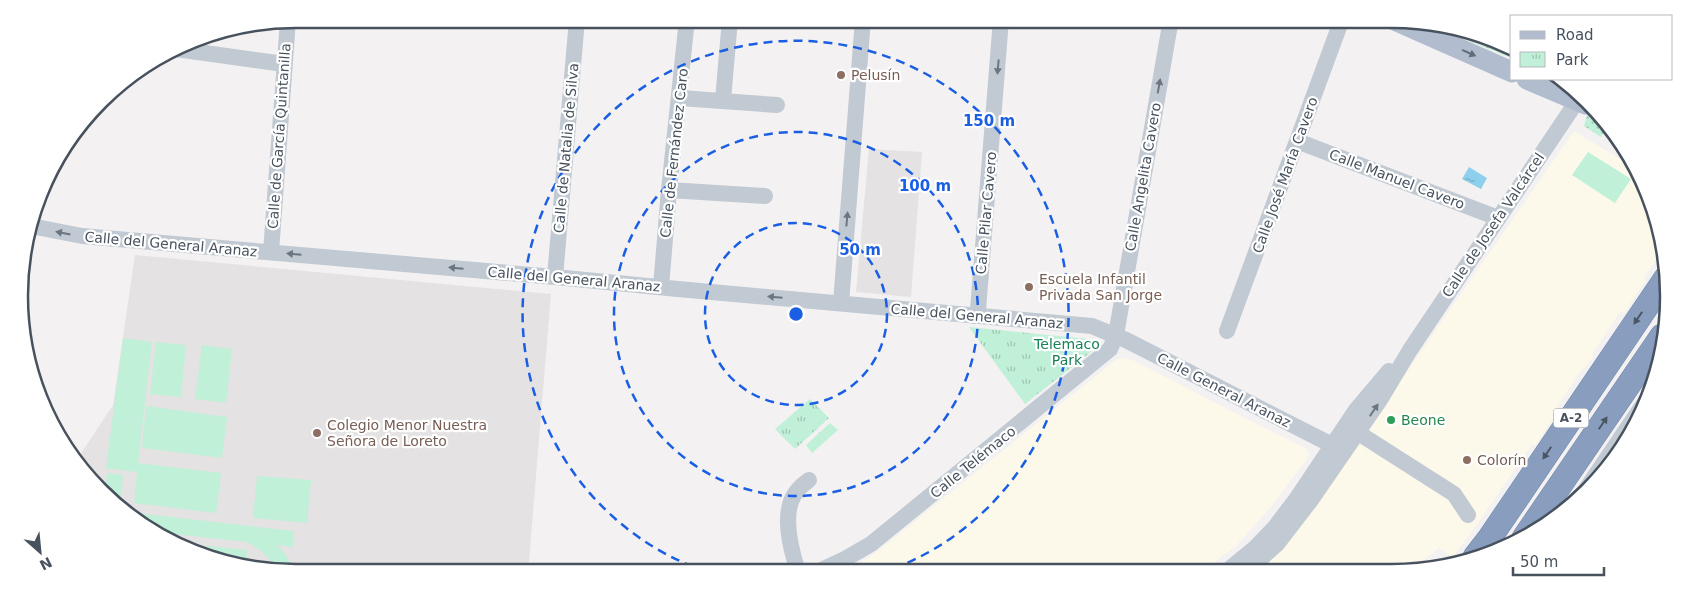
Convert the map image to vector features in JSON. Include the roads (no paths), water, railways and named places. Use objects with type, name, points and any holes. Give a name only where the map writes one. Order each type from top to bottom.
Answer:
[{"type":"highway","name":"A-2","points":[[1481,549],[1660,287]]},
{"type":"highway","name":"A-2","points":[[1534,524],[1655,346]]},
{"type":"main road","points":[[1414,28],[1510,70]]},
{"type":"main road","points":[[1529,80],[1573,98]]},
{"type":"street","name":"Calle de García Quintanilla","points":[[271,252],[287,28]]},
{"type":"street","name":"Calle de Natalia de Silva","points":[[555,277],[576,28]]},
{"type":"street","name":"Calle de Fernández Caro","points":[[661,288],[686,28]]},
{"type":"street","points":[[723,100],[729,28]]},
{"type":"street","points":[[841,303],[862,28]]},
{"type":"street","name":"Calle Pilar Cavero","points":[[974,316],[978,310],[1001,28]]},
{"type":"street","name":"Calle Angelita Cavero","points":[[1116,335],[1169,28]]},
{"type":"street","name":"Calle José María Cavero","points":[[1227,331],[1339,28]]},
{"type":"street","points":[[187,51],[284,64]]},
{"type":"street","points":[[680,98],[777,105]]},
{"type":"street","name":"Calle de Josefa Valcárcel","points":[[1253,564],[1257,554],[1288,520],[1352,429],[1371,390],[1410,350],[1498,218],[1579,103]]},
{"type":"street","name":"Calle Manuel Cavero","points":[[1297,141],[1498,218]]},
{"type":"street","points":[[669,190],[765,196]]},
{"type":"street","name":"Calle del General Aranaz","points":[[37,227],[82,236],[1092,326],[1116,335]]},
{"type":"street","name":"Calle General Aranaz","points":[[1116,335],[1332,445]]},
{"type":"street","name":"Calle Telémaco","points":[[834,564],[871,544],[1103,357],[1110,350],[1116,335]]},
{"type":"street","points":[[1352,429],[1454,494],[1468,515]]},
{"type":"street","name":"Calle de Josefa Valcárcel","points":[[1236,564],[1288,520],[1297,498],[1332,445],[1352,429]]},
{"type":"street","points":[[796,564],[789,536],[788,510],[796,491],[809,480]]},
{"type":"water","points":[[1469,167],[1487,178],[1481,189],[1462,179]]},
{"type":"place","name":"Pelusín","points":[[841,75]]},
{"type":"place","name":"Escuela Infantil Privada San Jorge","points":[[1029,287]]},
{"type":"place","name":"Beone","points":[[1391,420]]},
{"type":"place","name":"Colegio Menor Nuestra Señora de Loreto","points":[[317,433]]},
{"type":"place","name":"Colorín","points":[[1467,460]]},
{"type":"park label","name":"Telemaco Park","points":[[1067,352]]}]
